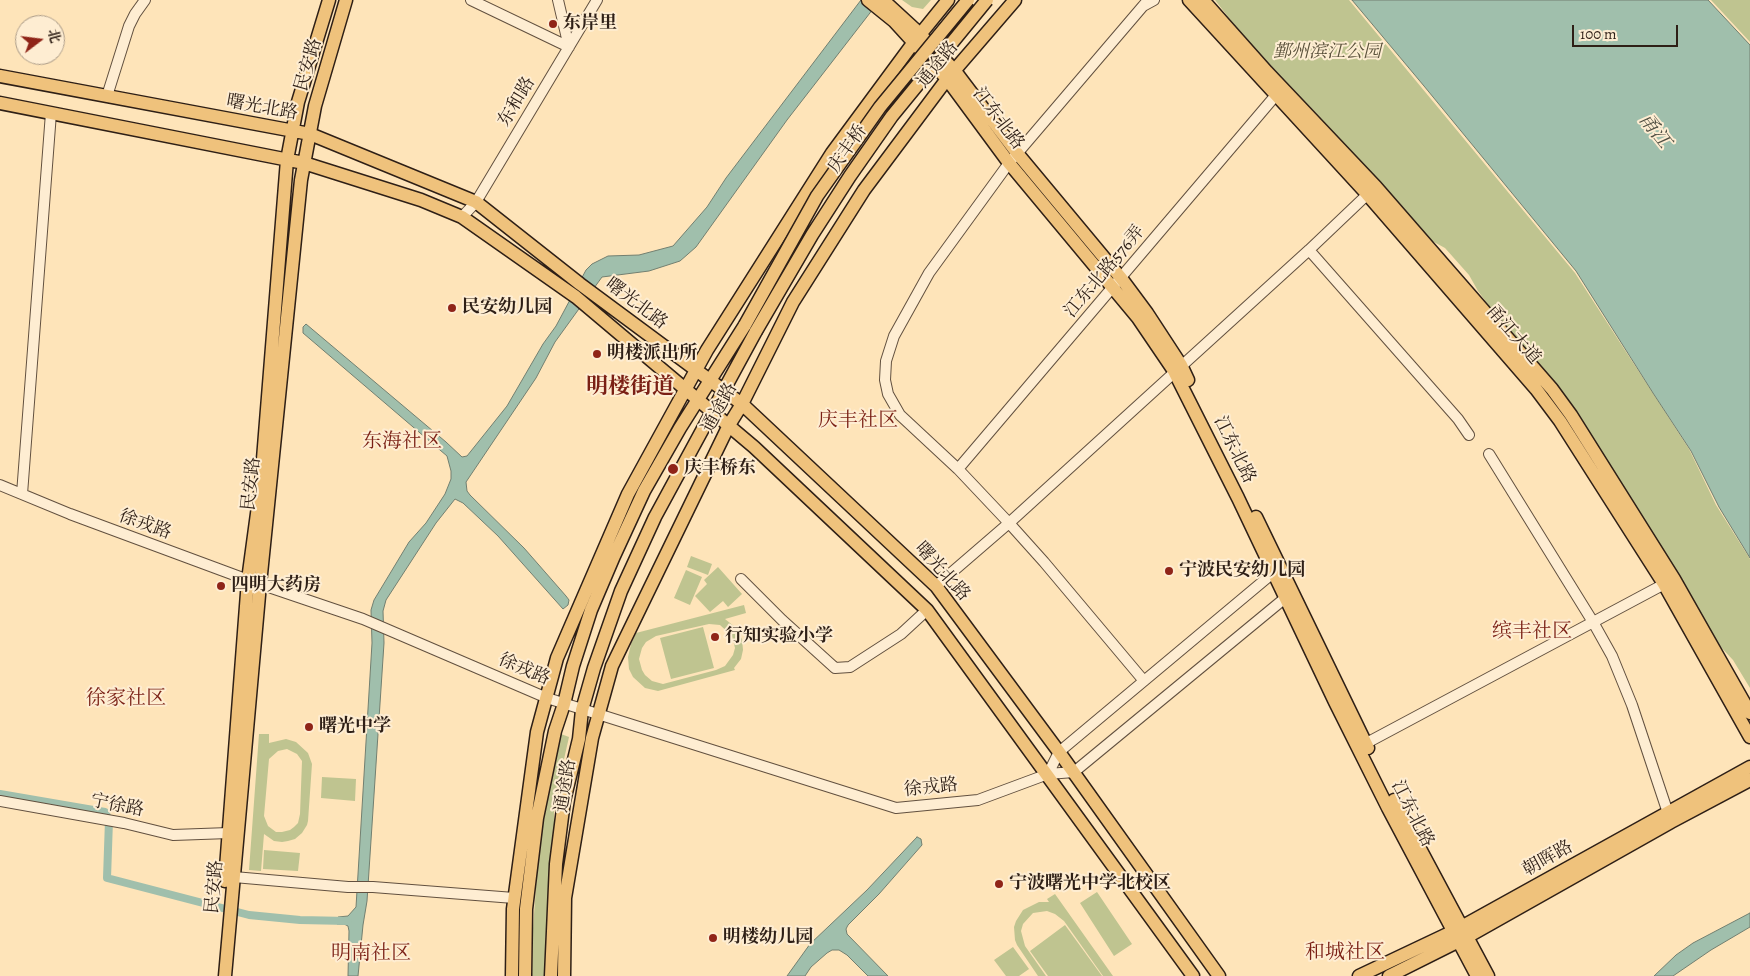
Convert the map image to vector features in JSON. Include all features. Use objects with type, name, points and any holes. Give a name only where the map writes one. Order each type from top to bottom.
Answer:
[{"type":"main road","name":"民安路","points":[[228,894],[234,877],[261,484],[287,160],[298,102],[330,0]]},
{"type":"main road","name":"民安路","points":[[225,976],[229,833],[254,582],[300,190],[315,106],[346,0]]},
{"type":"main road","name":"江东北路","points":[[868,0],[896,17]]},
{"type":"main road","name":"江东北路","points":[[883,0],[896,17],[951,75],[1013,158],[1117,283],[1138,318],[1177,368],[1362,746],[1460,934],[1477,976]]},
{"type":"main road","name":"通途路","points":[[512,976],[514,898],[538,732],[557,658],[628,494],[684,388],[832,153],[917,38],[948,0]]},
{"type":"main road","name":"庆丰桥","points":[[751,328],[817,196],[880,107],[968,0]]},
{"type":"main road","name":"庆丰桥","points":[[751,328],[854,170],[892,116],[987,0]]},
{"type":"main road","name":"通途路","points":[[564,976],[565,898],[592,738],[612,666],[729,425],[742,404],[797,296],[864,190],[951,75],[1015,0]]},
{"type":"main road","name":"甬江大道","points":[[1189,0],[1276,95],[1372,191]]},
{"type":"main road","name":"甬江大道","points":[[1203,0],[1372,191],[1552,389],[1571,415],[1750,713]]},
{"type":"main road","name":"曙光北路","points":[[0,76],[310,134],[476,202],[580,284],[742,404],[936,586],[1060,752],[1220,976]]},
{"type":"main road","name":"曙光北路","points":[[0,103],[304,163],[421,200],[462,217],[576,297],[729,425],[927,610],[1193,976]]},
{"type":"main road","name":"通途路","points":[[525,976],[526,909],[538,818],[555,731],[573,666],[592,610],[644,491],[698,399],[751,328]]},
{"type":"main road","name":"通途路","points":[[551,976],[557,855],[564,801],[579,738],[582,710],[594,668],[621,591],[655,517],[724,391],[751,328]]},
{"type":"main road","name":"甬江大道","points":[[1669,581],[1750,737]]},
{"type":"main road","name":"朝晖路","points":[[1389,976],[1460,934],[1669,818],[1750,767]]},
{"type":"main road","name":"朝晖路","points":[[1669,818],[1750,780]]},
{"type":"main road","name":"民安路","points":[[218,976],[226,925]]},
{"type":"main road","name":"江东北路","points":[[1460,934],[1488,976]]},
{"type":"main road","name":"朝晖路","points":[[1359,976],[1460,934]]},
{"type":"street","points":[[107,96],[129,26],[145,0]]},
{"type":"street","points":[[471,0],[569,47]]},
{"type":"street","points":[[558,0],[569,47]]},
{"type":"street","name":"东和路","points":[[462,217],[476,202],[597,0]]},
{"type":"street","points":[[1144,681],[1044,562],[958,469],[900,415],[886,388],[886,361],[894,336],[929,273],[1013,158],[1146,3],[1154,0]]},
{"type":"street","name":"江东北路576弄","points":[[958,469],[1276,95]]},
{"type":"street","points":[[22,494],[52,113]]},
{"type":"street","points":[[936,586],[1008,523],[1372,191]]},
{"type":"street","points":[[1309,250],[1458,419],[1469,435]]},
{"type":"street","points":[[1489,454],[1593,622],[1623,681],[1669,818]]},
{"type":"street","name":"徐戎路","points":[[0,485],[70,514],[254,582],[363,619],[547,698],[598,716],[896,808],[978,800],[1048,774],[1074,772]]},
{"type":"street","points":[[1048,774],[1060,752],[1276,570]]},
{"type":"street","points":[[741,579],[834,668],[850,667],[902,634],[927,610]]},
{"type":"street","points":[[1362,746],[1669,581]]},
{"type":"street","points":[[1074,772],[1289,594]]},
{"type":"street","name":"宁徐路","points":[[0,801],[104,819],[173,835],[229,833]]},
{"type":"street","points":[[234,877],[514,898]]},
{"type":"green space","points":[[902,0],[931,0],[923,9],[912,7]]},
{"type":"green space","name":"鄞州滨江公园","points":[[1215,0],[1349,0],[1575,273],[1689,449],[1716,505],[1750,559],[1750,688],[1733,660],[1717,643],[1558,388],[1514,334],[1495,314],[1469,275],[1445,248],[1432,241],[1316,113],[1256,53]]},
{"type":"green space","points":[[1711,0],[1750,0],[1750,42]]},
{"type":"green space","points":[[691,556],[712,564],[708,575],[687,567]]},
{"type":"green space","points":[[718,567],[742,594],[728,607],[723,601],[710,612],[695,596],[707,584],[704,580]]},
{"type":"green space","points":[[686,570],[702,577],[690,605],[674,598]]},
{"type":"green space","points":[[744,605],[746,613],[725,619],[735,627],[742,639],[743,650],[741,659],[734,668],[735,670],[658,691],[645,688],[633,677],[629,669],[628,657],[636,633]],"holes":[[[709,624],[720,625],[732,636],[735,648],[733,655],[725,666],[663,684],[652,681],[645,675],[639,659],[646,642],[656,636]]]},
{"type":"green space","points":[[703,627],[714,668],[671,679],[660,638]]},
{"type":"green space","points":[[259,734],[269,734],[269,743],[286,739],[296,742],[308,753],[312,764],[308,821],[302,833],[295,839],[282,842],[274,841],[264,834],[261,871],[249,870]],"holes":[[[287,749],[297,754],[302,761],[298,823],[290,830],[276,832],[268,826],[264,816],[269,759],[278,751]]]},
{"type":"green space","points":[[561,734],[569,737],[556,795],[554,813],[554,838],[546,928],[545,976],[532,976],[533,928],[539,847],[549,787]]},
{"type":"green space","points":[[322,777],[356,779],[355,801],[321,798]]},
{"type":"green space","points":[[264,850],[300,853],[298,871],[263,869]]},
{"type":"green space","points":[[1097,892],[1132,944],[1114,956],[1080,903]]},
{"type":"green space","points":[[1055,894],[1113,976],[1103,976],[1064,921],[1047,911],[1033,913],[1023,924],[1021,931],[1025,946],[1046,976],[1038,976],[1017,945],[1014,927],[1023,910],[1039,902],[1049,902],[1047,899]]},
{"type":"green space","points":[[1065,925],[1102,976],[1048,976],[1030,951]]},
{"type":"green space","points":[[1013,947],[1029,969],[1019,976],[1006,976],[994,960]]},
{"type":"water","points":[[861,0],[880,0],[787,120],[696,247],[680,261],[649,271],[602,277],[555,342],[536,378],[466,482],[467,491],[470,495],[524,548],[566,596],[569,600],[568,605],[563,609],[498,536],[463,503],[455,499],[436,523],[386,600],[383,611],[384,643],[367,901],[358,976],[348,976],[348,926],[337,924],[338,917],[348,916],[356,907],[372,643],[371,610],[374,600],[409,542],[426,523],[445,494],[451,479],[451,471],[447,456],[303,333],[303,327],[306,324],[462,457],[467,456],[507,406],[543,344],[556,326],[586,270],[592,264],[608,256],[639,255],[673,246],[707,207],[726,178]]},
{"type":"water","name":"甬江","points":[[1352,0],[1708,0],[1750,45],[1750,558],[1719,507],[1691,451],[1576,271]]},
{"type":"water","points":[[917,837],[921,839],[922,845],[846,929],[847,934],[888,976],[868,976],[847,955],[839,950],[832,950],[811,967],[805,976],[787,976],[810,944],[867,890]]},
{"type":"water","points":[[1750,913],[1750,927],[1711,950],[1673,976],[1654,976],[1676,955],[1693,943]]},
{"type":"waterway","points":[[0,794],[105,812],[109,820],[107,878],[249,915],[300,920],[348,921]]},
{"type":"place","name":"东岸里","points":[[553,24]]},
{"type":"place","name":"民安幼儿园","points":[[452,308]]},
{"type":"place","name":"明楼派出所","points":[[597,354]]},
{"type":"place","name":"庆丰桥东","points":[[673,469]]},
{"type":"place","name":"宁波民安幼儿园","points":[[1169,571]]},
{"type":"place","name":"四明大药房","points":[[221,586]]},
{"type":"place","name":"行知实验小学","points":[[715,637]]},
{"type":"place","name":"曙光中学","points":[[309,727]]},
{"type":"place","name":"宁波曙光中学北校区","points":[[999,884]]},
{"type":"place","name":"明楼幼儿园","points":[[713,938]]},
{"type":"district","name":"明楼街道","points":[[630,388]]},
{"type":"district","name":"庆丰社区","points":[[858,421]]},
{"type":"district","name":"东海社区","points":[[402,442]]},
{"type":"district","name":"缤丰社区","points":[[1532,632]]},
{"type":"district","name":"徐家社区","points":[[126,699]]},
{"type":"district","name":"和城社区","points":[[1345,953]]},
{"type":"district","name":"明南社区","points":[[371,954]]}]
